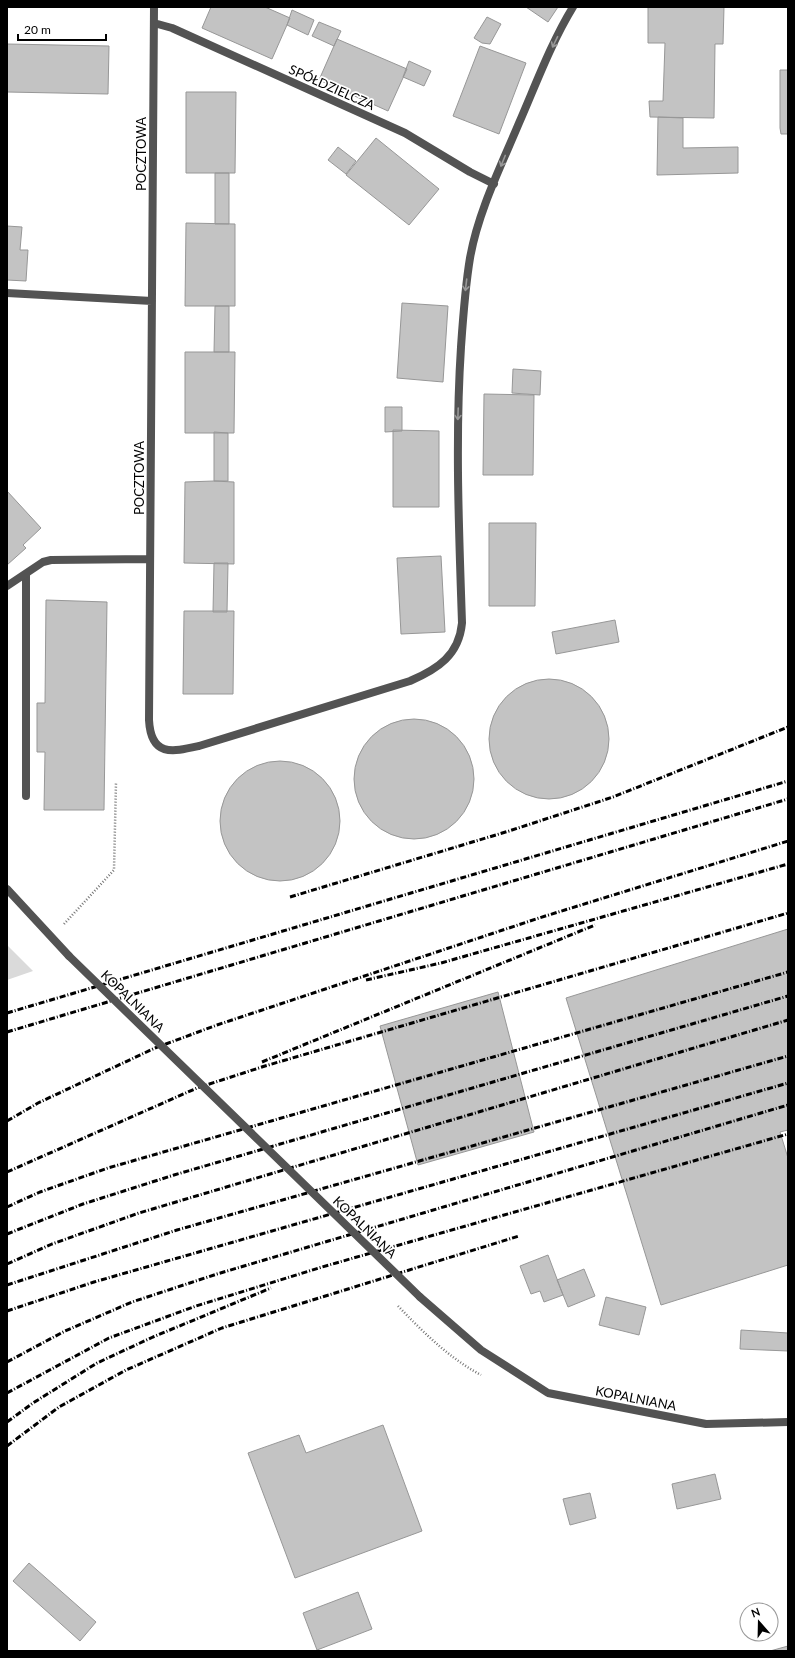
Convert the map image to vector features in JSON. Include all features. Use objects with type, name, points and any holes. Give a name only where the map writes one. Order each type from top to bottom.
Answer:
[{"type":"street","name":"POCZTOWA","points":[[154,7],[149,730],[156,745],[162,749],[170,751],[199,746],[403,684],[431,671],[452,654],[457,646],[462,623],[457,448],[458,396],[463,321],[470,258],[479,226],[494,184]]},
{"type":"street","points":[[494,184],[547,58],[573,7]]},
{"type":"street","name":"SPÓŁDZIELCZA","points":[[154,23],[172,28],[405,133],[494,184]]},
{"type":"street","points":[[7,293],[152,301]]},
{"type":"street","points":[[7,586],[26,575],[43,562],[51,560],[150,559]]},
{"type":"street","points":[[26,575],[26,796]]},
{"type":"street","name":"KOPALNIANA","points":[[7,890],[69,956],[420,1297],[481,1350],[548,1393],[706,1424],[788,1422]]},
{"type":"path","points":[[52,938],[114,870],[116,782]]},
{"type":"shaded area","points":[[7,945],[33,971],[7,980]]},
{"type":"building","points":[[211,7],[265,7],[290,18],[272,59],[202,28]]},
{"type":"building","points":[[526,7],[558,7],[548,22]]},
{"type":"building","points":[[648,7],[724,7],[723,44],[715,44],[714,118],[650,117],[649,101],[663,101],[665,43],[648,43]]},
{"type":"building","points":[[292,10],[314,20],[308,35],[287,25]]},
{"type":"building","points":[[487,17],[501,24],[490,44],[482,43],[474,38]]},
{"type":"building","points":[[319,22],[341,31],[334,46],[312,36]]},
{"type":"building","points":[[337,39],[407,69],[388,111],[319,80]]},
{"type":"building","points":[[7,44],[109,46],[108,94],[7,92]]},
{"type":"building","points":[[480,46],[526,63],[499,134],[453,116]]},
{"type":"building","points":[[409,61],[431,71],[424,86],[403,77]]},
{"type":"building","points":[[780,70],[788,70],[788,134],[781,134],[780,128]]},
{"type":"building","points":[[186,92],[236,92],[235,173],[186,173]]},
{"type":"building","points":[[658,117],[683,118],[683,148],[738,147],[738,173],[657,175]]},
{"type":"building","points":[[376,138],[439,189],[409,225],[346,175]]},
{"type":"building","points":[[338,147],[356,161],[346,174],[328,160]]},
{"type":"building","points":[[215,173],[229,173],[229,224],[215,224]]},
{"type":"building","points":[[186,223],[235,224],[235,306],[185,306]]},
{"type":"building","points":[[7,226],[22,227],[20,250],[28,250],[26,281],[7,280]]},
{"type":"building","points":[[402,303],[448,306],[443,382],[397,378]]},
{"type":"building","points":[[215,306],[229,306],[229,352],[214,352]]},
{"type":"building","points":[[185,352],[235,352],[234,433],[185,433]]},
{"type":"building","points":[[513,369],[541,371],[540,395],[512,393]]},
{"type":"building","points":[[484,394],[534,395],[533,475],[483,475]]},
{"type":"building","points":[[385,407],[402,407],[402,431],[385,432]]},
{"type":"building","points":[[393,430],[439,431],[439,507],[393,507]]},
{"type":"building","points":[[214,432],[228,433],[228,481],[214,481]]},
{"type":"building","points":[[185,482],[234,482],[234,564],[184,563]]},
{"type":"building","points":[[7,491],[41,528],[23,545],[26,548],[7,565]]},
{"type":"building","points":[[489,523],[536,523],[535,606],[489,606]]},
{"type":"building","points":[[441,556],[445,632],[401,634],[397,558]]},
{"type":"building","points":[[214,563],[228,563],[227,612],[213,612]]},
{"type":"building","points":[[46,600],[107,602],[104,810],[44,810],[45,752],[37,752],[37,703],[45,703]]},
{"type":"building","points":[[184,611],[234,611],[233,694],[183,694]]},
{"type":"building","points":[[615,620],[619,642],[556,654],[552,632]]},
{"type":"building","points":[[549,679],[561,680],[572,684],[582,689],[591,697],[599,706],[604,716],[608,727],[608,751],[604,762],[599,772],[591,781],[582,789],[572,794],[561,798],[549,799],[537,798],[526,794],[516,789],[507,781],[499,772],[494,762],[490,751],[489,739],[490,727],[494,716],[499,706],[507,697],[516,689],[526,684],[537,680]]},
{"type":"building","points":[[414,719],[437,724],[447,729],[456,737],[464,746],[469,756],[474,779],[469,802],[464,812],[456,821],[447,829],[437,834],[414,839],[391,834],[381,829],[372,821],[364,812],[359,802],[354,779],[359,756],[364,746],[372,737],[381,729],[391,724]]},
{"type":"building","points":[[280,761],[303,766],[313,771],[322,779],[330,788],[335,798],[340,821],[335,844],[330,854],[322,863],[313,871],[303,876],[280,881],[257,876],[247,871],[238,863],[230,854],[225,844],[220,821],[225,798],[230,788],[238,779],[247,771],[257,766]]},
{"type":"building","points":[[788,929],[788,1130],[780,1132],[788,1158],[788,1265],[661,1305],[566,998]]},
{"type":"building","points":[[498,992],[534,1132],[418,1165],[380,1026]]},
{"type":"building","points":[[548,1255],[563,1295],[544,1302],[540,1291],[531,1294],[520,1266]]},
{"type":"building","points":[[584,1269],[595,1296],[568,1307],[557,1280]]},
{"type":"building","points":[[606,1297],[646,1307],[639,1335],[599,1325]]},
{"type":"building","points":[[741,1330],[788,1333],[788,1351],[740,1349]]},
{"type":"building","points":[[383,1425],[422,1531],[295,1578],[248,1453],[299,1435],[306,1453]]},
{"type":"building","points":[[715,1474],[721,1499],[677,1509],[672,1484]]},
{"type":"building","points":[[590,1493],[596,1518],[570,1525],[563,1499]]},
{"type":"building","points":[[29,1563],[96,1622],[80,1641],[13,1581]]},
{"type":"building","points":[[358,1592],[372,1629],[317,1650],[303,1613]]},
{"type":"building","points":[[788,1646],[788,1651],[770,1651]]},
{"type":"railway","points":[[290,897],[509,831],[613,797],[788,727]]},
{"type":"railway","points":[[7,1013],[788,781]]},
{"type":"railway","points":[[7,1032],[788,799]]},
{"type":"railway","points":[[7,1121],[38,1103],[155,1048],[217,1025],[539,918],[788,841]]},
{"type":"railway","points":[[366,980],[441,963],[788,864]]},
{"type":"railway","points":[[7,1172],[197,1088],[265,1066],[788,913]]},
{"type":"railway","points":[[262,1062],[595,925]]},
{"type":"railway","points":[[7,1207],[40,1192],[108,1168],[788,972]]},
{"type":"railway","points":[[7,1234],[83,1204],[174,1175],[788,996]]},
{"type":"railway","points":[[7,1264],[52,1244],[139,1213],[788,1020]]},
{"type":"railway","points":[[7,1285],[177,1230],[788,1056]]},
{"type":"railway","points":[[7,1311],[94,1282],[788,1083]]},
{"type":"railway","points":[[7,1362],[65,1331],[132,1302],[217,1274],[788,1105]]},
{"type":"railway","points":[[7,1393],[109,1338],[196,1306],[322,1267],[788,1134]]},
{"type":"railway","points":[[7,1446],[59,1407],[126,1370],[222,1328],[519,1236]]},
{"type":"railway","points":[[7,1422],[33,1403],[97,1363],[153,1337],[271,1288]]}]
